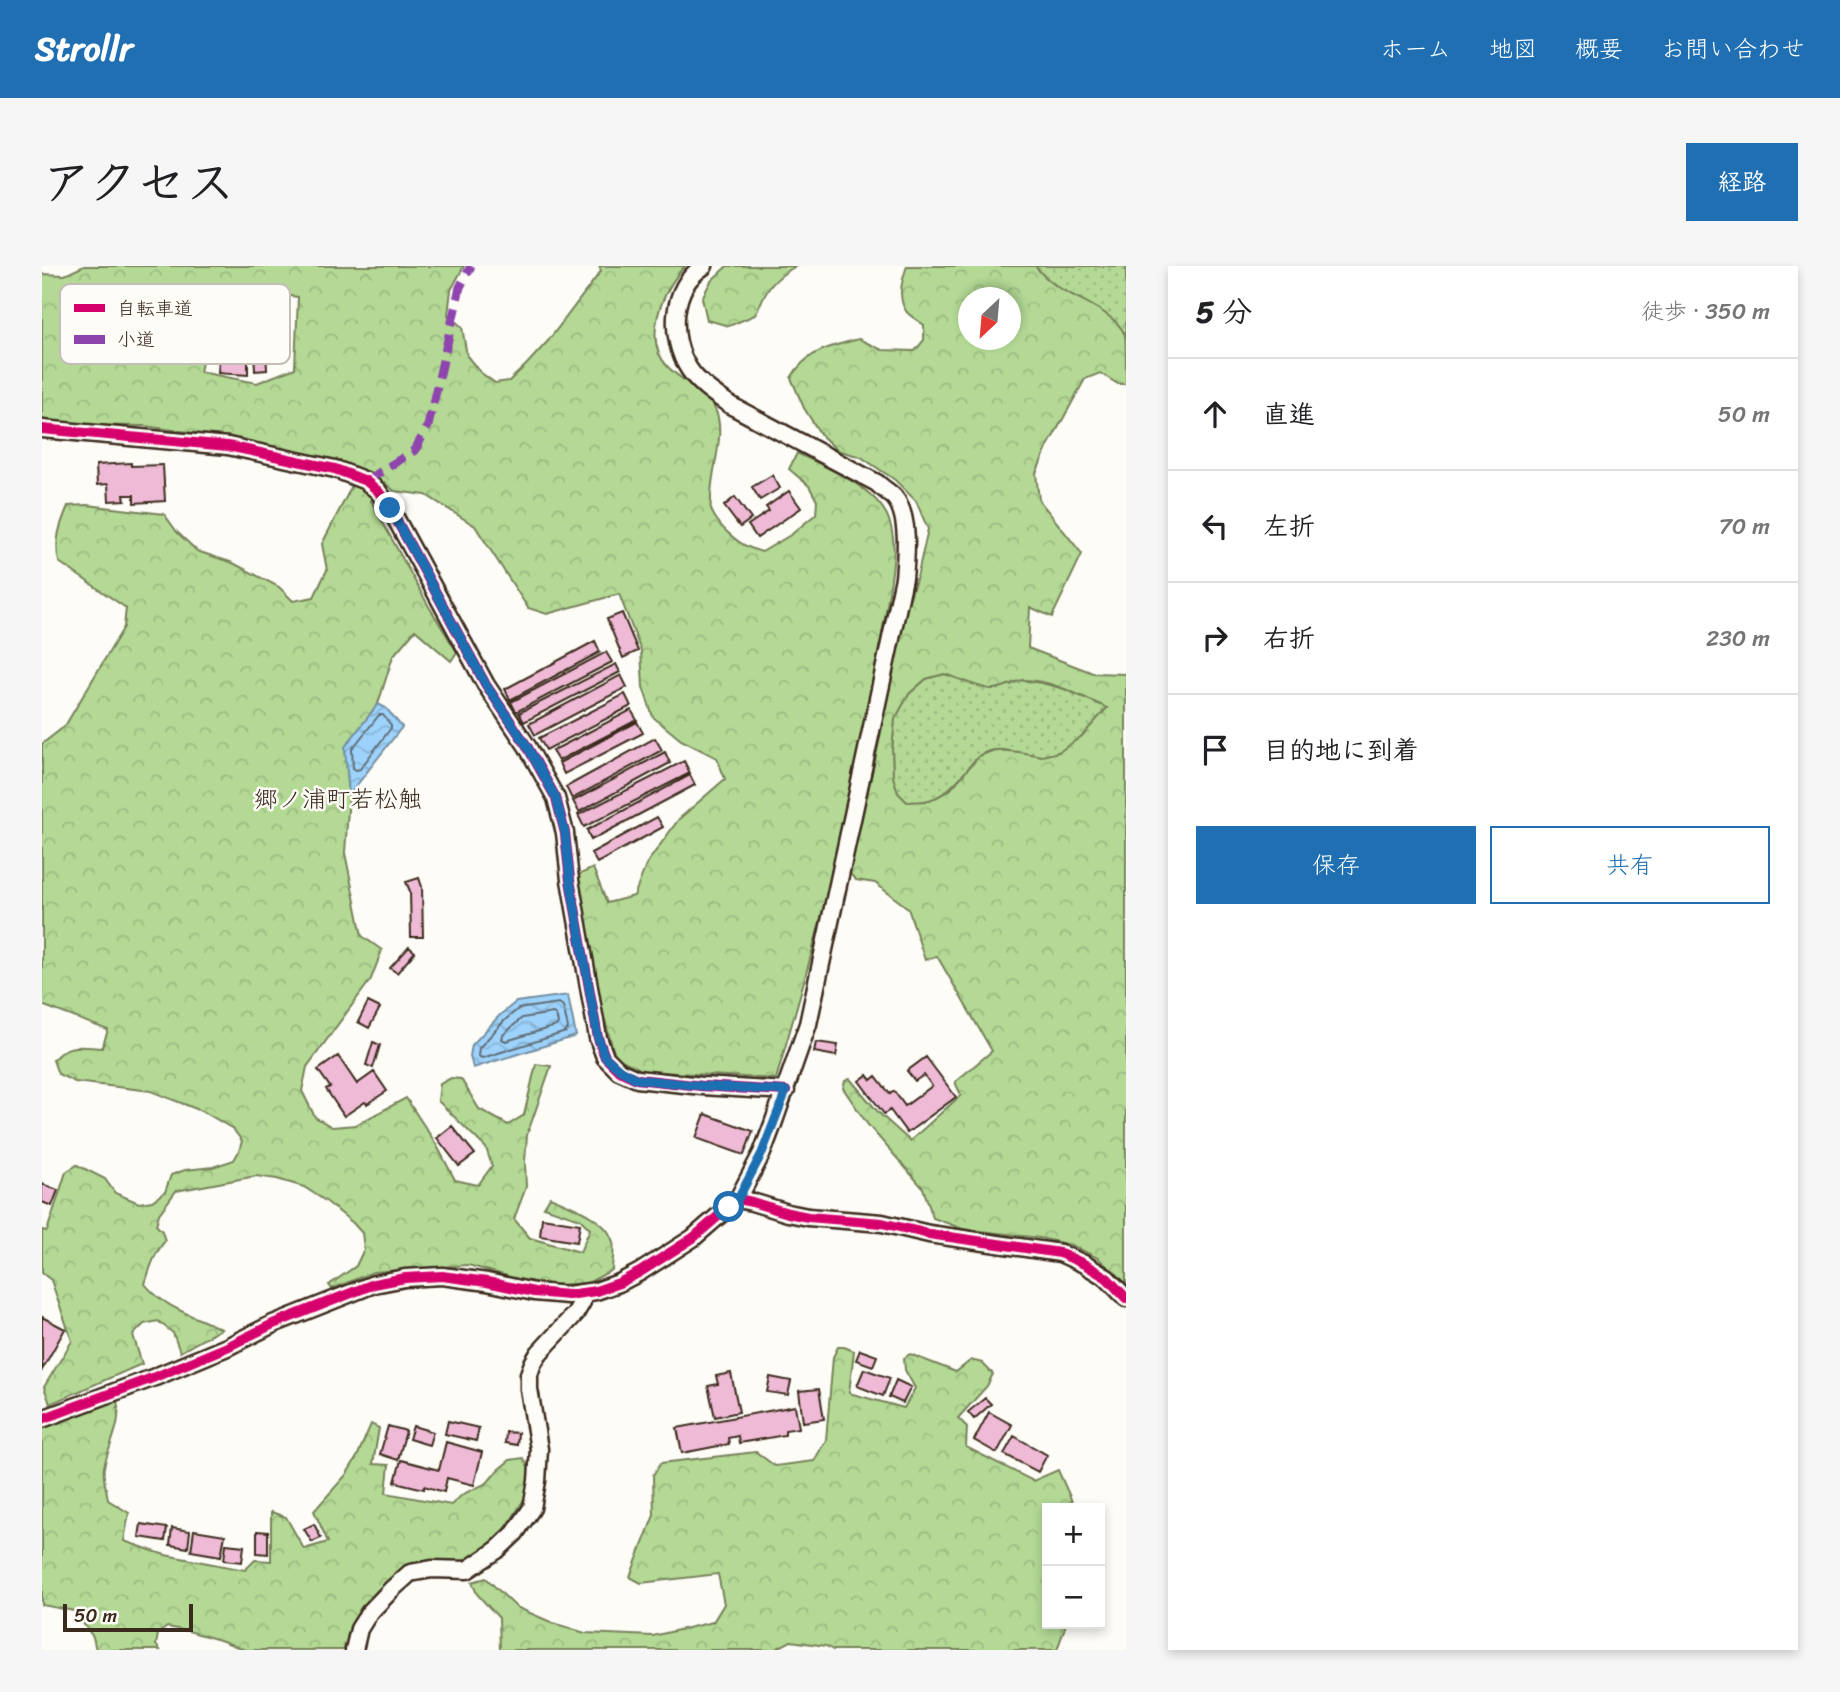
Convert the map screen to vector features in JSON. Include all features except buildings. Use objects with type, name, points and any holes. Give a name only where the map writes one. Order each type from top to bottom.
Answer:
[{"type":"street","points":[[42,1419],[227,1348],[274,1324],[374,1284],[405,1278],[442,1276],[534,1292],[568,1295],[618,1283],[693,1238],[738,1199],[762,1153],[808,1024],[904,578],[906,557],[903,516],[896,499],[877,483],[730,405],[690,371],[681,354],[676,311],[683,290],[695,272],[704,266]]},
{"type":"street","points":[[42,429],[228,446],[335,469],[366,481],[379,491],[486,685],[527,746],[556,798],[565,833],[570,880],[598,1038],[605,1057],[620,1070],[637,1079],[786,1091]]},
{"type":"street","points":[[738,1199],[808,1217],[882,1223],[929,1234],[1060,1253],[1107,1278],[1126,1298]]},
{"type":"street","points":[[354,1650],[359,1629],[369,1613],[410,1573],[432,1569],[467,1570],[497,1550],[514,1533],[532,1508],[539,1449],[528,1389],[529,1374],[539,1353],[575,1314],[582,1302],[581,1294]]},
{"type":"green space","points":[[84,266],[464,266],[451,290],[448,315],[462,327],[467,356],[480,372],[495,383],[509,381],[548,341],[601,271],[599,266],[685,266],[663,301],[658,315],[656,343],[660,356],[668,367],[700,391],[715,409],[719,441],[711,488],[711,507],[720,524],[739,542],[762,552],[792,534],[816,514],[817,501],[809,486],[789,469],[797,453],[863,488],[883,508],[892,530],[893,559],[877,661],[827,896],[776,1079],[644,1071],[615,1057],[600,1002],[578,875],[593,868],[607,903],[634,896],[647,863],[679,819],[725,779],[717,758],[681,740],[653,717],[643,687],[641,651],[619,594],[547,614],[528,608],[475,526],[426,495],[394,491],[385,483],[371,501],[457,652],[451,661],[415,630],[393,656],[378,704],[345,747],[349,795],[345,853],[362,936],[382,950],[371,979],[307,1067],[302,1091],[315,1117],[332,1127],[356,1125],[406,1098],[436,1144],[455,1180],[478,1185],[492,1166],[486,1148],[438,1101],[440,1084],[451,1078],[461,1079],[479,1109],[508,1125],[524,1115],[536,1064],[551,1066],[527,1135],[526,1187],[514,1219],[530,1238],[580,1252],[590,1229],[580,1219],[544,1207],[550,1197],[587,1214],[610,1234],[614,1252],[612,1270],[588,1283],[554,1285],[521,1280],[468,1265],[373,1272],[332,1289],[329,1285],[356,1266],[364,1249],[362,1233],[327,1202],[304,1187],[256,1176],[176,1191],[159,1214],[156,1225],[162,1231],[165,1241],[155,1256],[145,1284],[161,1299],[180,1311],[221,1329],[180,1352],[173,1333],[158,1321],[144,1324],[133,1335],[142,1364],[50,1404],[44,1387],[72,1341],[51,1280],[42,1273],[42,1230],[47,1231],[66,1172],[77,1165],[105,1179],[115,1193],[139,1203],[152,1201],[165,1192],[171,1175],[234,1160],[242,1141],[233,1129],[204,1112],[151,1091],[75,1082],[58,1074],[53,1060],[70,1048],[102,1048],[108,1030],[42,1005],[42,744],[65,726],[124,627],[126,608],[59,562],[58,540],[63,520],[68,506],[87,505],[164,514],[177,532],[197,551],[233,563],[279,587],[293,601],[314,597],[327,570],[322,544],[360,470],[313,455],[224,437],[144,426],[64,425],[42,419],[42,274],[65,275]]},
{"type":"green space","points":[[727,266],[796,266],[771,286],[755,315],[729,326],[707,320],[702,298],[711,281]]},
{"type":"green space","points":[[907,266],[1035,266],[1059,288],[1114,320],[1125,335],[1126,384],[1118,384],[1100,373],[1085,379],[1036,473],[1039,500],[1082,554],[1052,617],[1030,607],[1028,648],[1093,673],[1126,674],[1126,1283],[1098,1258],[1071,1245],[1040,1238],[963,1229],[933,1218],[923,1188],[868,1125],[843,1088],[845,1081],[850,1079],[879,1113],[910,1141],[961,1095],[955,1082],[992,1051],[937,956],[925,960],[908,908],[875,883],[856,880],[849,873],[879,742],[901,625],[918,573],[928,529],[916,501],[895,480],[861,457],[837,450],[821,435],[804,408],[791,378],[812,355],[859,339],[882,350],[915,351],[924,340],[924,325],[906,311],[901,288]],"holes":[[[944,674],[981,687],[1000,688],[1023,680],[1034,681],[1066,690],[1107,708],[1082,736],[1059,752],[1042,756],[995,750],[979,756],[950,790],[930,801],[907,802],[898,793],[893,777],[892,749],[895,719],[909,694],[926,679]]]},
{"type":"green space","points":[[1035,266],[1126,266],[1126,336],[1115,321],[1059,288]]},
{"type":"green space","points":[[944,674],[1011,685],[1020,680],[1042,683],[1064,689],[1108,708],[1080,738],[1063,750],[1044,756],[1005,750],[988,751],[978,756],[941,795],[926,801],[907,802],[898,793],[893,777],[895,719],[909,694],[926,679]]},
{"type":"green space","points":[[838,1347],[854,1351],[849,1393],[904,1408],[915,1388],[905,1370],[904,1358],[910,1354],[956,1372],[971,1360],[982,1363],[993,1374],[987,1386],[958,1418],[967,1427],[966,1447],[1033,1481],[1058,1470],[1073,1503],[1042,1503],[1042,1629],[1064,1629],[1057,1650],[833,1650],[826,1646],[791,1641],[774,1650],[500,1650],[499,1618],[477,1594],[472,1582],[486,1578],[516,1607],[585,1633],[653,1636],[713,1622],[724,1604],[718,1574],[641,1583],[630,1577],[654,1515],[653,1475],[661,1463],[756,1452],[775,1466],[814,1461],[826,1440],[833,1357]]},
{"type":"green space","points":[[117,1401],[117,1426],[104,1471],[108,1500],[129,1513],[124,1541],[165,1555],[245,1570],[255,1560],[271,1561],[271,1512],[286,1517],[304,1549],[328,1542],[314,1511],[346,1475],[371,1424],[379,1428],[373,1464],[389,1465],[386,1493],[451,1505],[463,1494],[487,1483],[510,1460],[523,1458],[531,1471],[527,1495],[502,1534],[466,1563],[428,1561],[414,1566],[383,1588],[359,1616],[344,1650],[245,1650],[220,1640],[167,1627],[158,1634],[156,1645],[160,1650],[96,1650],[93,1637],[74,1611],[42,1605],[42,1428]]},
{"type":"water","points":[[378,704],[386,708],[402,727],[349,795],[345,747]]},
{"type":"water","points":[[568,995],[576,1036],[473,1068],[470,1056],[472,1045],[516,1002]]},
{"type":"marked path","points":[[366,481],[415,450],[428,426],[460,287],[471,266]]},
{"type":"cycle path","points":[[42,429],[228,446],[335,469],[366,481],[378,491],[390,508],[486,685],[527,746],[556,798],[565,833],[570,880],[598,1038],[605,1057],[619,1071],[637,1079],[786,1091]]},
{"type":"cycle path","points":[[42,1419],[155,1377],[227,1347],[273,1324],[374,1284],[405,1278],[442,1276],[534,1292],[568,1295],[596,1291],[640,1272],[693,1238],[738,1199],[808,1217],[882,1223],[929,1234],[1060,1253],[1107,1278],[1126,1298]]},
{"type":"district","name":"郷ノ浦町若松触","points":[[338,799]]},
{"type":"route","points":[[390,508],[486,685],[527,746],[556,798],[565,833],[570,880],[598,1038],[605,1057],[620,1070],[637,1079],[786,1091],[762,1153],[738,1199],[729,1207]]}]
